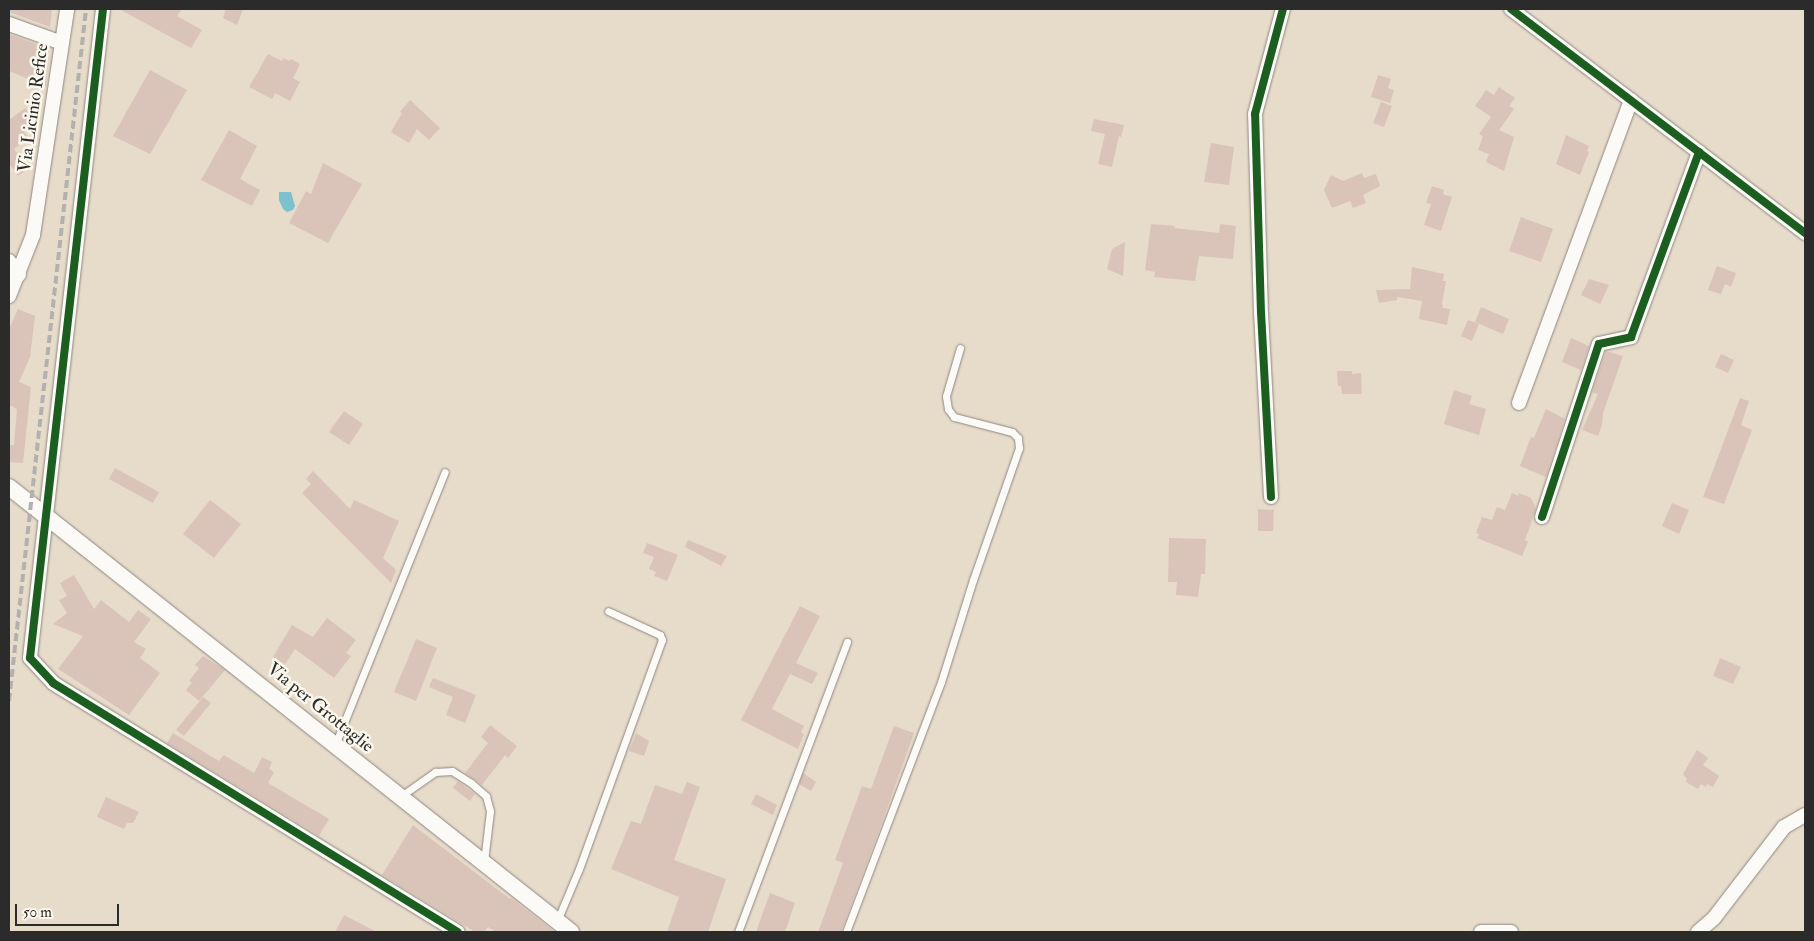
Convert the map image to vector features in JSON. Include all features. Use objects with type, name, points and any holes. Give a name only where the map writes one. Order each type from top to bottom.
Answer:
[{"type":"street","name":"Via Licinio Refice","points":[[9,296],[19,275],[33,235],[40,201],[67,9]]},
{"type":"street","points":[[104,9],[30,658],[53,683],[458,932]]},
{"type":"street","points":[[1271,497],[1261,313],[1255,114],[1283,9]]},
{"type":"street","points":[[1512,9],[1805,233]]},
{"type":"street","points":[[9,24],[62,44]]},
{"type":"street","points":[[1519,403],[1631,100]]},
{"type":"street","points":[[1542,517],[1600,344],[1631,337],[1699,152]]},
{"type":"street","points":[[9,261],[19,275]]},
{"type":"street","name":"Via per Grottaglie","points":[[9,487],[570,932]]},
{"type":"street","points":[[1698,932],[1714,918],[1784,827],[1805,815]]},
{"type":"street","points":[[1481,932],[1511,932]]},
{"type":"lane","points":[[846,932],[941,682],[973,580],[1019,448],[1018,438],[1012,432],[954,417],[948,409],[946,396],[960,348]]},
{"type":"lane","points":[[335,745],[445,472]]},
{"type":"lane","points":[[557,922],[579,869],[662,640],[660,635],[608,611]]},
{"type":"lane","points":[[738,932],[847,642]]},
{"type":"lane","points":[[400,797],[435,772],[452,771],[471,783],[486,796],[490,811],[484,864]]},
{"type":"water","points":[[279,192],[291,192],[295,206],[293,210],[287,212],[283,209],[279,200]]},
{"type":"building","points":[[9,9],[52,9],[50,27],[9,12]]},
{"type":"building","points":[[119,9],[182,9],[177,16],[202,30],[191,48]]},
{"type":"building","points":[[226,9],[243,9],[237,25],[223,18]]},
{"type":"building","points":[[9,34],[49,49],[46,86],[9,71]]},
{"type":"building","points":[[268,54],[282,61],[283,58],[289,61],[291,59],[300,64],[293,78],[300,82],[290,101],[275,93],[272,99],[249,87]]},
{"type":"building","points":[[150,70],[187,90],[150,154],[113,136]]},
{"type":"building","points":[[1378,75],[1391,79],[1388,88],[1394,90],[1390,103],[1371,97]]},
{"type":"building","points":[[1499,87],[1515,98],[1509,106],[1514,109],[1499,130],[1514,137],[1504,171],[1486,162],[1489,154],[1478,150],[1483,136],[1479,134],[1491,117],[1475,106],[1486,90],[1494,95]]},
{"type":"building","points":[[410,100],[440,128],[429,140],[417,129],[409,143],[391,132],[402,113],[400,112]]},
{"type":"building","points":[[1381,102],[1392,106],[1384,127],[1373,123]]},
{"type":"building","points":[[25,108],[33,120],[21,128],[29,138],[14,149],[28,169],[18,176],[9,163],[9,120]]},
{"type":"building","points":[[1094,119],[1124,125],[1121,137],[1119,136],[1112,167],[1098,164],[1105,134],[1091,131]]},
{"type":"building","points":[[229,130],[257,146],[240,179],[260,190],[252,206],[201,180]]},
{"type":"building","points":[[1566,135],[1589,146],[1587,151],[1589,152],[1580,175],[1556,164]]},
{"type":"building","points":[[1211,143],[1234,147],[1229,185],[1204,182]]},
{"type":"building","points":[[323,163],[362,184],[328,243],[289,223],[306,191],[311,194]]},
{"type":"building","points":[[1362,173],[1364,178],[1376,174],[1380,186],[1363,195],[1366,203],[1353,208],[1350,201],[1332,208],[1324,190],[1331,175],[1343,181]]},
{"type":"building","points":[[1432,186],[1444,190],[1443,194],[1452,197],[1441,231],[1424,225],[1431,204],[1426,203]]},
{"type":"building","points":[[1521,217],[1553,229],[1541,262],[1509,251]]},
{"type":"building","points":[[1151,224],[1219,233],[1220,224],[1236,226],[1233,259],[1199,256],[1195,281],[1154,277],[1155,272],[1145,270]]},
{"type":"building","points":[[1125,242],[1123,276],[1107,269],[1112,249]]},
{"type":"building","points":[[1717,266],[1736,273],[1731,287],[1725,284],[1721,294],[1708,290]]},
{"type":"building","points":[[1412,267],[1444,274],[1443,281],[1446,281],[1442,304],[1443,308],[1450,309],[1447,325],[1419,319],[1422,301],[1397,297],[1397,300],[1379,303],[1376,290],[1410,289]]},
{"type":"building","points":[[1589,279],[1609,285],[1600,304],[1581,295]]},
{"type":"building","points":[[1481,307],[1509,319],[1503,334],[1475,322]]},
{"type":"building","points":[[18,309],[35,316],[30,357],[19,382],[31,387],[23,463],[9,462],[10,445],[14,445],[17,409],[9,405],[9,329]]},
{"type":"building","points":[[1468,320],[1479,324],[1472,341],[1461,336]]},
{"type":"building","points":[[1571,338],[1589,346],[1581,370],[1562,362]]},
{"type":"building","points":[[1606,351],[1623,356],[1603,413],[1602,425],[1598,436],[1582,430],[1598,394],[1592,392]]},
{"type":"building","points":[[1721,354],[1734,360],[1728,373],[1715,367]]},
{"type":"building","points":[[1337,371],[1352,371],[1352,374],[1361,373],[1362,394],[1342,394],[1341,386],[1338,386]]},
{"type":"building","points":[[1454,390],[1472,396],[1469,404],[1486,409],[1479,435],[1444,424]]},
{"type":"building","points":[[1740,398],[1749,401],[1741,425],[1752,430],[1724,504],[1703,497]]},
{"type":"building","points":[[1546,409],[1565,419],[1546,477],[1520,466],[1531,437],[1534,438]]},
{"type":"building","points":[[344,411],[363,424],[349,445],[329,432]]},
{"type":"building","points":[[115,468],[159,492],[153,503],[109,479]]},
{"type":"building","points":[[313,471],[350,509],[354,500],[399,521],[383,558],[396,570],[391,583],[302,493],[311,484],[306,479]]},
{"type":"building","points":[[1512,493],[1518,496],[1519,493],[1531,498],[1536,509],[1525,540],[1528,542],[1522,556],[1477,538],[1479,534],[1476,533],[1482,517],[1492,520],[1497,507],[1505,510]]},
{"type":"building","points":[[210,500],[241,524],[214,558],[183,534]]},
{"type":"building","points":[[1672,503],[1689,510],[1679,534],[1662,526]]},
{"type":"building","points":[[1258,509],[1274,510],[1273,531],[1258,531]]},
{"type":"building","points":[[1169,538],[1206,539],[1205,574],[1201,574],[1198,597],[1176,595],[1177,582],[1168,582]]},
{"type":"building","points":[[688,540],[727,556],[721,566],[685,547]]},
{"type":"building","points":[[647,543],[678,555],[667,581],[654,576],[656,572],[649,569],[654,557],[643,553]]},
{"type":"building","points":[[74,575],[94,609],[101,600],[129,622],[138,610],[151,619],[134,642],[146,649],[140,658],[160,673],[129,715],[58,669],[83,636],[53,624],[67,613],[59,600],[67,596],[60,583]]},
{"type":"building","points":[[800,606],[820,616],[796,663],[818,673],[812,684],[790,674],[772,709],[804,726],[801,732],[804,734],[798,749],[741,720]]},
{"type":"building","points":[[327,618],[356,640],[346,653],[351,656],[334,678],[295,649],[285,664],[273,657],[292,625],[313,637]]},
{"type":"building","points":[[416,639],[437,648],[416,701],[394,692]]},
{"type":"building","points":[[203,656],[225,670],[199,701],[186,690],[192,683],[189,681],[199,668],[195,665]]},
{"type":"building","points":[[1720,658],[1741,667],[1733,684],[1713,676]]},
{"type":"building","points":[[433,678],[476,695],[465,723],[446,715],[453,697],[429,687]]},
{"type":"building","points":[[203,697],[211,703],[184,736],[176,730]]},
{"type":"building","points":[[490,725],[517,746],[508,758],[505,755],[482,785],[465,773],[488,743],[481,737]]},
{"type":"building","points":[[894,726],[914,733],[879,831],[841,932],[818,932],[843,863],[835,860],[862,786],[871,789]]},
{"type":"building","points":[[173,733],[219,761],[224,755],[254,773],[262,757],[272,762],[269,769],[274,772],[268,783],[329,819],[319,836],[167,743]]},
{"type":"building","points":[[636,733],[649,741],[644,756],[629,751]]},
{"type":"building","points":[[1697,750],[1708,758],[1703,765],[1719,776],[1713,787],[1707,784],[1706,787],[1701,784],[1698,789],[1686,782],[1687,779],[1683,774]]},
{"type":"building","points":[[803,773],[816,782],[811,791],[799,784]]},
{"type":"building","points":[[458,781],[475,794],[470,801],[453,788]]},
{"type":"building","points":[[687,782],[700,787],[674,860],[726,879],[708,932],[667,932],[679,897],[611,869],[631,821],[641,824],[655,785],[682,794]]},
{"type":"building","points":[[756,794],[777,805],[773,815],[751,804]]},
{"type":"building","points":[[106,797],[139,812],[133,823],[127,823],[124,829],[97,817]]},
{"type":"building","points":[[413,825],[555,932],[496,932],[488,927],[484,932],[475,932],[382,875]]},
{"type":"building","points":[[770,893],[795,903],[785,932],[756,932]]},
{"type":"building","points":[[344,915],[377,932],[335,932]]},
{"type":"railway","points":[[9,701],[86,9]]},
{"type":"cycle path","points":[[103,9],[30,658],[53,683],[458,932]]},
{"type":"cycle path","points":[[1271,497],[1261,313],[1255,114],[1283,9]]},
{"type":"cycle path","points":[[1511,9],[1805,233]]},
{"type":"cycle path","points":[[1542,517],[1599,344],[1631,337],[1699,152]]}]
